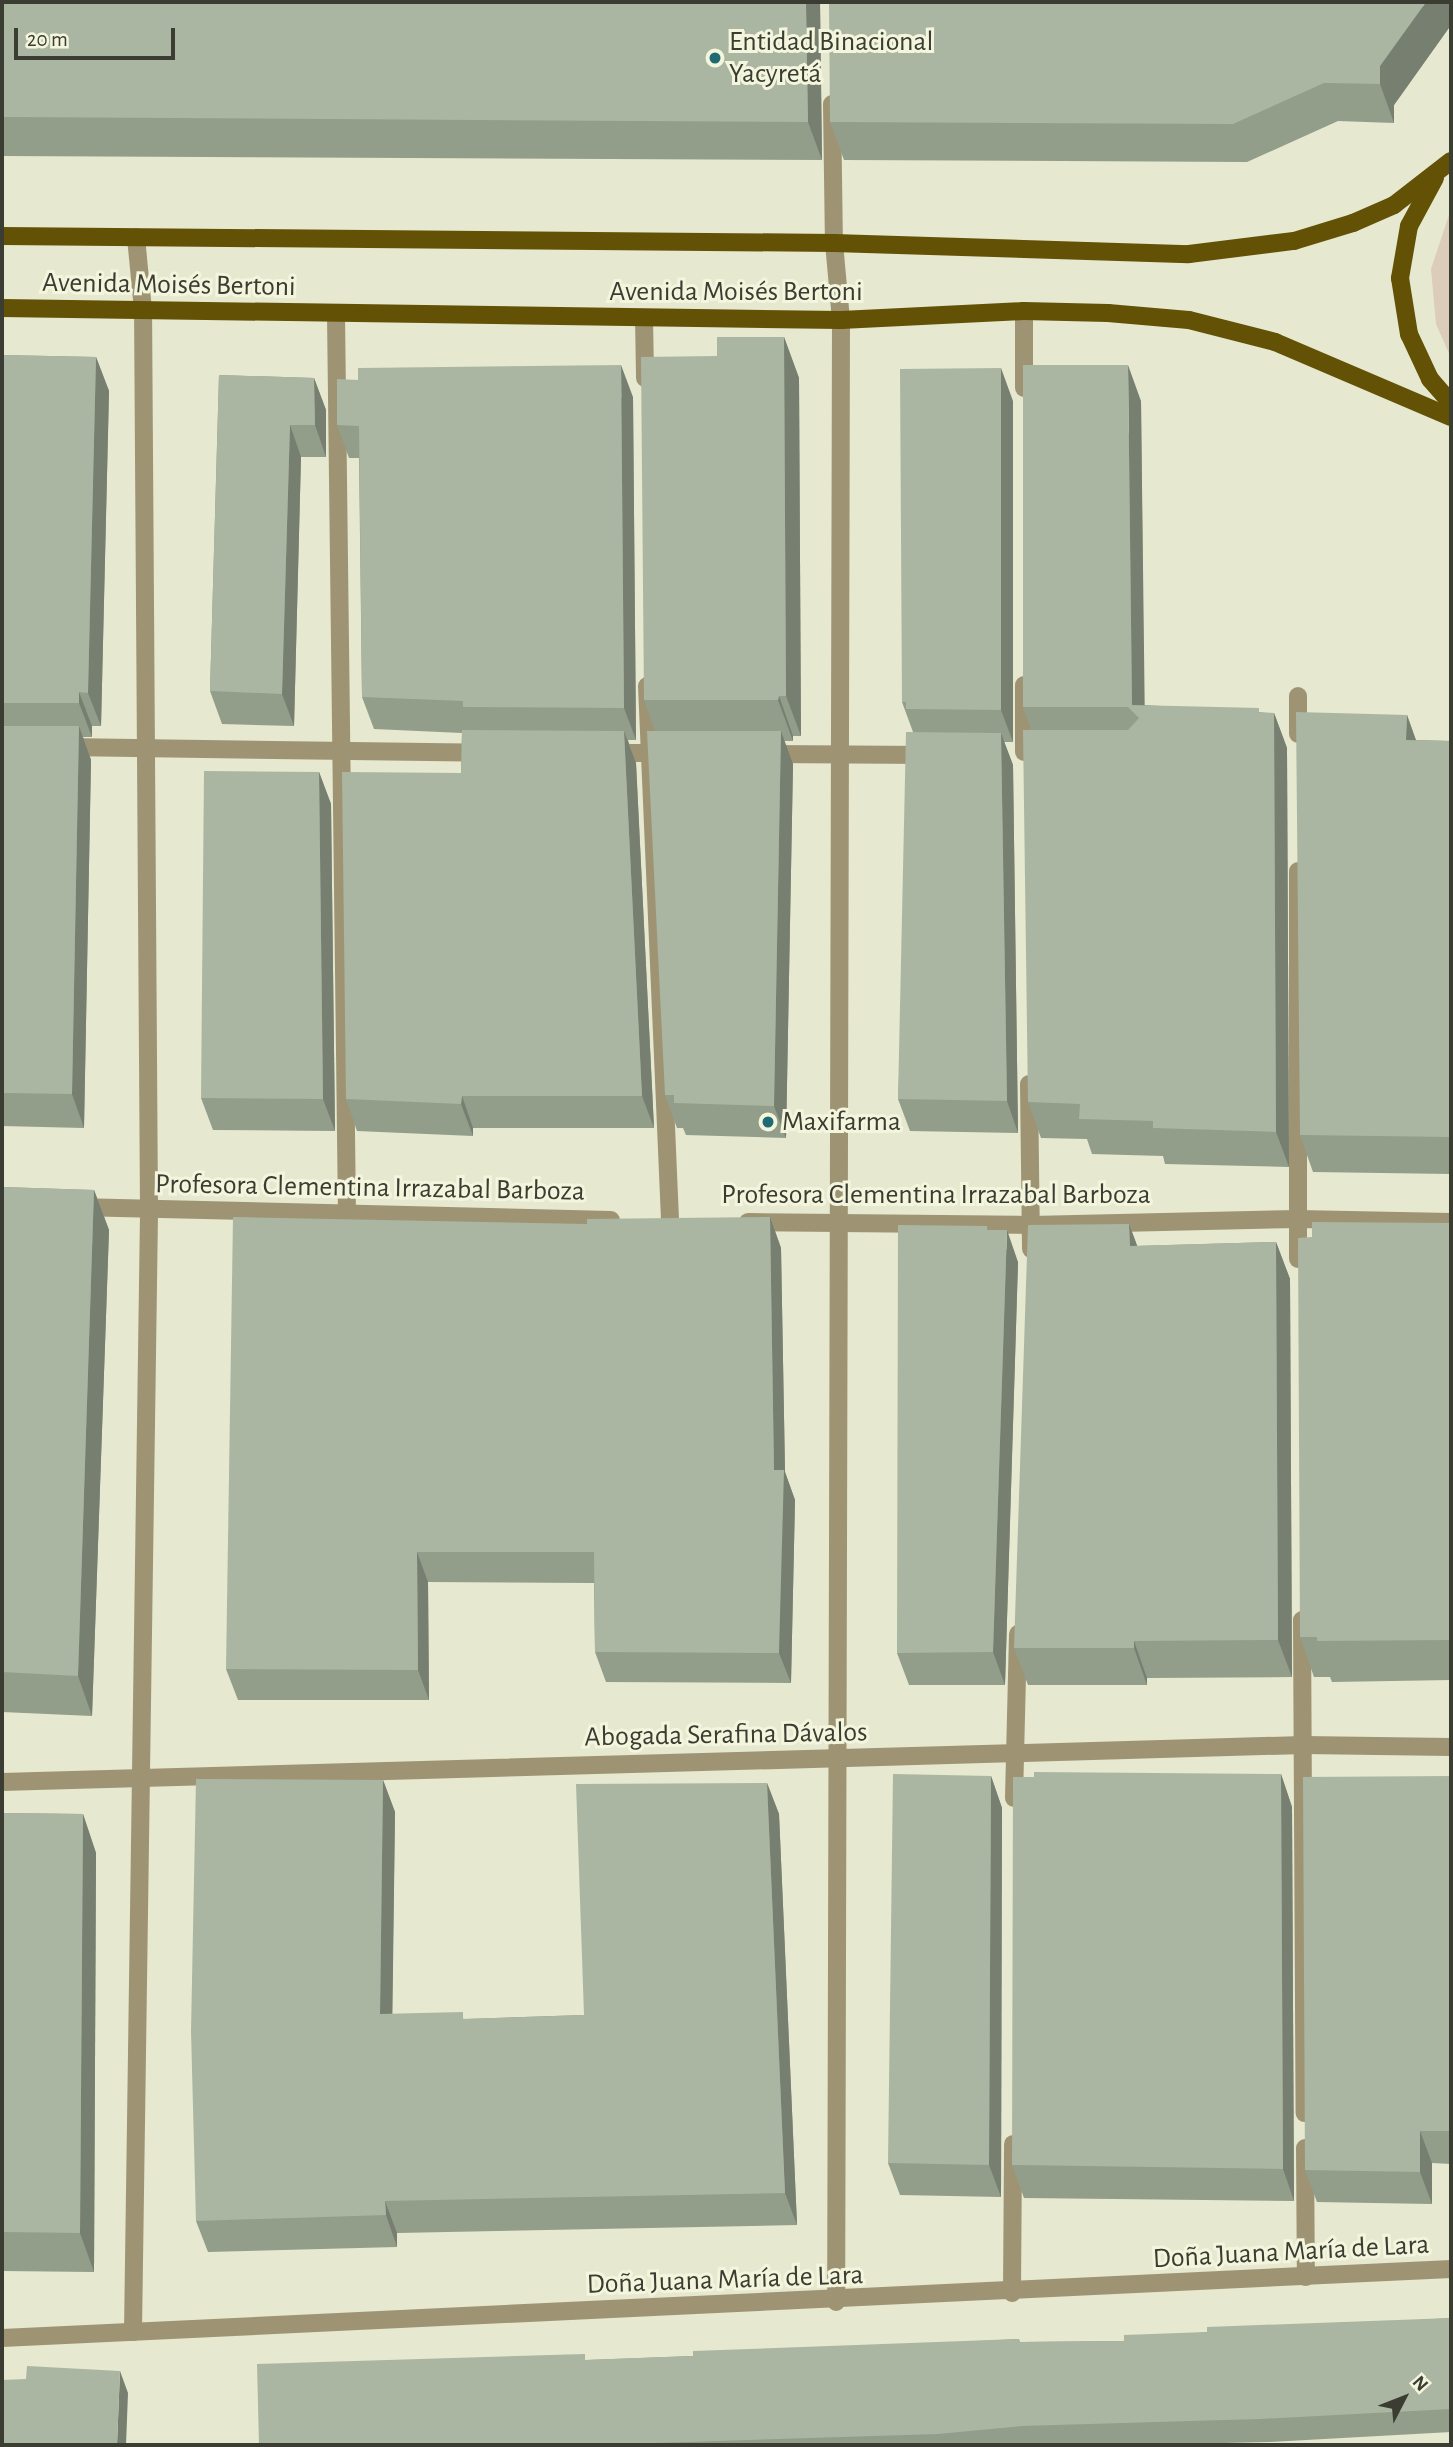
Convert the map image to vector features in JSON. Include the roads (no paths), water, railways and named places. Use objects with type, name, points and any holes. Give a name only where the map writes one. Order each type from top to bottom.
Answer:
[{"type":"main road","name":"Avenida Moisés Bertoni","points":[[2,236],[834,243],[1189,254],[1245,250],[1294,241],[1353,223],[1394,205],[1437,175],[1451,161]]},
{"type":"main road","name":"Avenida Moisés Bertoni","points":[[1437,175],[1409,226],[1400,278],[1409,334],[1430,379],[1451,403]]},
{"type":"main road","name":"Avenida Moisés Bertoni","points":[[2,308],[336,316],[841,320],[1024,311],[1189,320],[1275,342],[1451,416]]},
{"type":"street","points":[[832,82],[834,243],[841,320],[836,2302]]},
{"type":"street","points":[[133,2332],[149,1208],[143,746],[143,310],[136,237]]},
{"type":"street","points":[[1024,311],[1024,408]]},
{"type":"street","points":[[336,316],[347,1216]]},
{"type":"street","points":[[645,318],[645,400]]},
{"type":"street","points":[[647,672],[647,753],[670,1220]]},
{"type":"street","points":[[1024,672],[1024,759]]},
{"type":"street","points":[[1298,696],[1298,751]]},
{"type":"street","points":[[40,747],[143,746],[341,752],[508,753]]},
{"type":"street","points":[[592,753],[689,754]]},
{"type":"street","points":[[744,754],[945,755]]},
{"type":"street","points":[[1298,847],[1298,1274]]},
{"type":"street","points":[[1028,1059],[1030,1267]]},
{"type":"street","name":"Profesora Clementina Irrazabal Barboza","points":[[55,1206],[347,1216],[630,1220]]},
{"type":"street","name":"Profesora Clementina Irrazabal Barboza","points":[[726,1221],[1031,1225],[1298,1219],[1451,1222]]},
{"type":"street","points":[[1301,1607],[1306,2277]]},
{"type":"street","points":[[1014,1822],[1019,1614]]},
{"type":"street","name":"Abogada Serafina Dávalos","points":[[2,1782],[140,1775],[1303,1745],[1451,1746]]},
{"type":"street","points":[[1012,2293],[1013,2127]]},
{"type":"street","name":"Doña Juana María de Lara","points":[[2,2338],[836,2302],[1451,2269]]},
{"type":"place","name":"Entidad Binacional Yacyretá","points":[[715,58]]},
{"type":"place","name":"Maxifarma","points":[[768,1122]]}]
